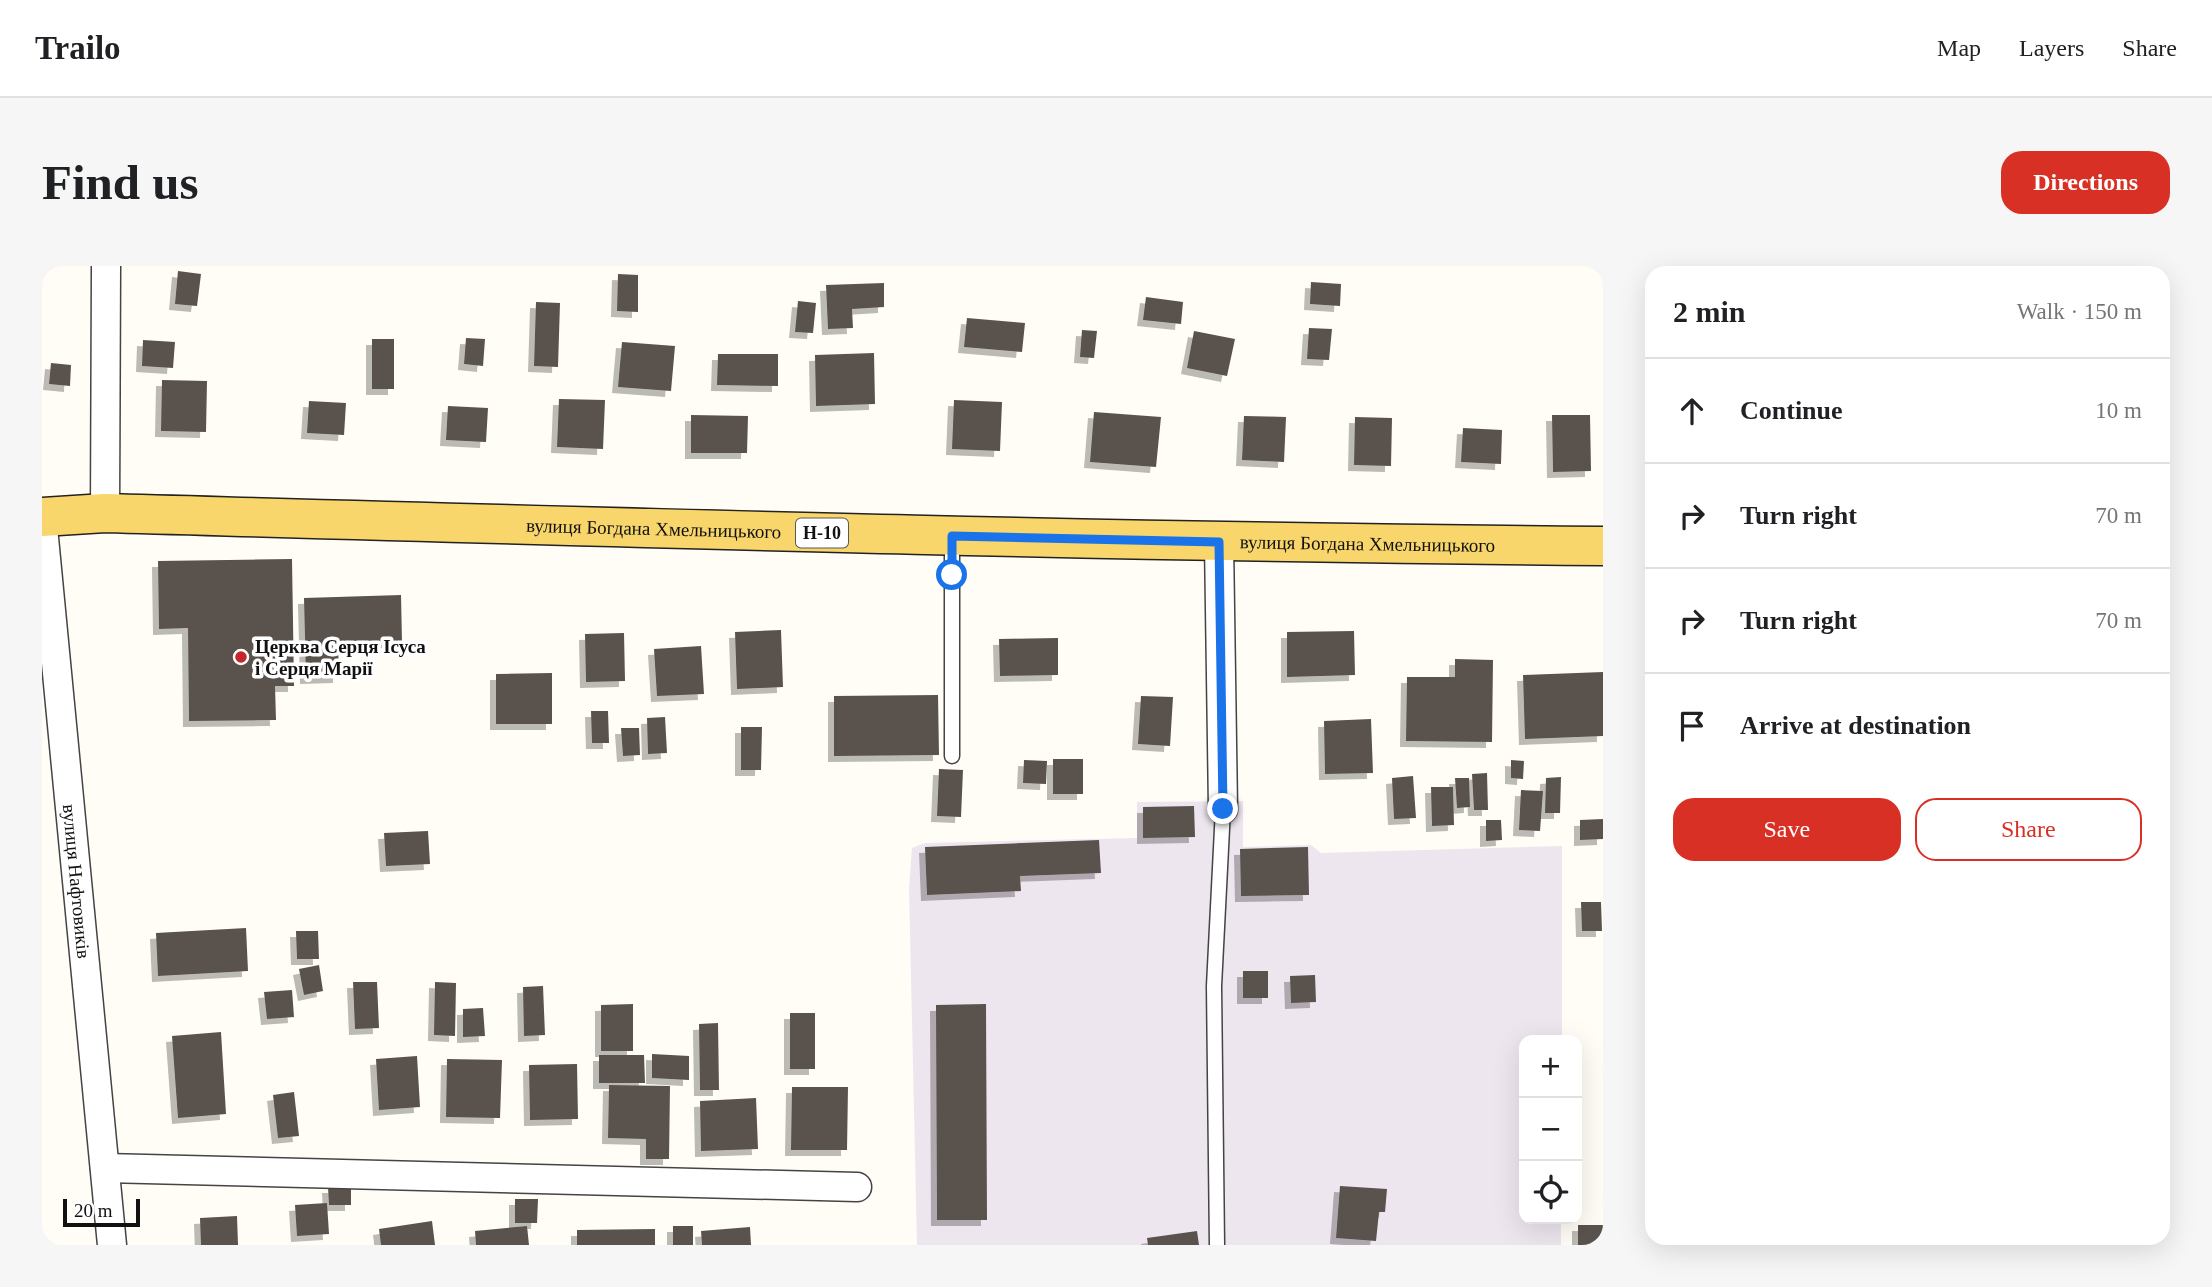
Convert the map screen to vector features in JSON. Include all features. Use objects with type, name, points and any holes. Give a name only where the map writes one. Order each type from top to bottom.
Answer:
[{"type":"main road","name":"вулиця Богдана Хмельницького","points":[[42,517],[105,513],[952,536],[1603,547]]},
{"type":"street","points":[[105,513],[106,266]]},
{"type":"street","name":"вулиця Нафтовиків","points":[[42,517],[112,1245]]},
{"type":"street","points":[[1219,542],[1223,809]]},
{"type":"street","points":[[105,1168],[857,1187]]},
{"type":"lane","points":[[952,536],[952,756]]},
{"type":"lane","points":[[1217,1245],[1214,986],[1223,809]]},
{"type":"shaded area","points":[[1243,801],[1243,847],[1311,845],[1321,853],[1562,846],[1562,1035],[1519,1035],[1519,1224],[1561,1224],[1561,1245],[917,1245],[909,888],[912,848],[925,843],[1137,838],[1137,802]]},
{"type":"building","points":[[178,271],[201,274],[197,306],[175,304]]},
{"type":"building","points":[[618,274],[638,275],[638,312],[617,311]]},
{"type":"building","points":[[1311,282],[1341,284],[1340,306],[1310,304]]},
{"type":"building","points":[[884,283],[884,307],[852,309],[853,328],[828,329],[826,285]]},
{"type":"building","points":[[1146,297],[1183,302],[1181,324],[1143,320]]},
{"type":"building","points":[[798,301],[816,303],[813,333],[795,332]]},
{"type":"building","points":[[536,302],[560,303],[558,367],[534,366]]},
{"type":"building","points":[[967,318],[1025,323],[1022,352],[964,347]]},
{"type":"building","points":[[1309,328],[1332,329],[1329,360],[1307,359]]},
{"type":"building","points":[[1082,330],[1097,331],[1094,358],[1080,357]]},
{"type":"building","points":[[1194,331],[1235,339],[1227,376],[1187,368]]},
{"type":"building","points":[[466,338],[485,339],[483,366],[464,364]]},
{"type":"building","points":[[372,339],[394,339],[394,389],[372,389]]},
{"type":"building","points":[[143,340],[175,342],[173,368],[142,366]]},
{"type":"building","points":[[622,342],[675,346],[671,391],[618,387]]},
{"type":"building","points":[[874,353],[875,404],[816,406],[815,355]]},
{"type":"building","points":[[718,354],[778,354],[778,386],[717,385]]},
{"type":"building","points":[[51,363],[71,365],[70,386],[49,384]]},
{"type":"building","points":[[162,380],[207,381],[206,432],[161,431]]},
{"type":"building","points":[[559,399],[605,400],[603,449],[557,447]]},
{"type":"building","points":[[954,400],[1002,402],[1000,451],[952,449]]},
{"type":"building","points":[[309,401],[346,403],[344,435],[307,433]]},
{"type":"building","points":[[448,406],[488,408],[486,442],[446,440]]},
{"type":"building","points":[[1094,412],[1161,417],[1156,467],[1090,462]]},
{"type":"building","points":[[691,415],[748,416],[747,453],[691,453]]},
{"type":"building","points":[[1552,415],[1590,415],[1591,471],[1553,472]]},
{"type":"building","points":[[1244,416],[1286,417],[1284,462],[1242,460]]},
{"type":"building","points":[[1355,417],[1392,418],[1391,466],[1354,465]]},
{"type":"building","points":[[1463,428],[1502,430],[1501,464],[1461,462]]},
{"type":"building","name":"Церква Серця Ісуса і Серця Марії","points":[[292,559],[294,686],[275,686],[276,720],[189,721],[188,628],[159,629],[158,561]]},
{"type":"building","points":[[401,595],[402,642],[338,643],[339,677],[306,678],[304,598]]},
{"type":"building","points":[[781,630],[783,687],[737,689],[735,632]]},
{"type":"building","points":[[1354,631],[1355,675],[1287,677],[1287,632]]},
{"type":"building","points":[[624,633],[625,681],[586,682],[585,634]]},
{"type":"building","points":[[1058,638],[1058,675],[1000,676],[999,639]]},
{"type":"building","points":[[701,646],[704,694],[657,696],[654,649]]},
{"type":"building","points":[[1455,659],[1493,660],[1492,742],[1406,741],[1407,677],[1455,677]]},
{"type":"building","points":[[1603,672],[1603,736],[1525,739],[1523,675]]},
{"type":"building","points":[[552,673],[552,724],[496,724],[496,674]]},
{"type":"building","points":[[938,695],[939,755],[834,756],[834,696]]},
{"type":"building","points":[[1141,696],[1173,697],[1170,746],[1138,744]]},
{"type":"building","points":[[591,711],[608,711],[609,743],[592,743]]},
{"type":"building","points":[[665,717],[667,753],[648,754],[647,718]]},
{"type":"building","points":[[1371,719],[1373,773],[1325,774],[1324,721]]},
{"type":"building","points":[[741,727],[762,727],[761,770],[741,770]]},
{"type":"building","points":[[621,728],[639,728],[640,755],[623,756]]},
{"type":"building","points":[[1053,759],[1083,759],[1083,794],[1053,794]]},
{"type":"building","points":[[1024,760],[1047,761],[1046,784],[1023,783]]},
{"type":"building","points":[[1511,760],[1524,761],[1523,779],[1511,778]]},
{"type":"building","points":[[939,769],[963,770],[961,817],[937,816]]},
{"type":"building","points":[[1487,773],[1488,810],[1474,810],[1472,774]]},
{"type":"building","points":[[1413,776],[1416,818],[1394,819],[1392,778]]},
{"type":"building","points":[[1561,777],[1560,813],[1545,813],[1546,778]]},
{"type":"building","points":[[1455,778],[1469,778],[1470,807],[1457,808]]},
{"type":"building","points":[[1431,787],[1453,787],[1454,825],[1432,826]]},
{"type":"building","points":[[1521,790],[1543,791],[1540,831],[1519,830]]},
{"type":"building","points":[[1194,806],[1195,837],[1143,838],[1143,807]]},
{"type":"building","points":[[1603,819],[1603,839],[1580,840],[1580,820]]},
{"type":"building","points":[[1486,820],[1501,820],[1502,840],[1486,841]]},
{"type":"building","points":[[428,831],[430,864],[386,866],[384,833]]},
{"type":"building","points":[[1099,840],[1101,873],[1020,876],[1021,891],[927,895],[925,847]]},
{"type":"building","points":[[1308,847],[1309,895],[1241,896],[1240,849]]},
{"type":"building","points":[[1581,902],[1601,902],[1602,931],[1582,931]]},
{"type":"building","points":[[246,928],[248,971],[158,976],[156,933]]},
{"type":"building","points":[[296,931],[318,931],[319,959],[297,959]]},
{"type":"building","points":[[319,965],[323,991],[304,995],[299,969]]},
{"type":"building","points":[[1243,971],[1268,971],[1268,998],[1243,998]]},
{"type":"building","points":[[1315,975],[1316,1002],[1291,1003],[1290,976]]},
{"type":"building","points":[[353,982],[377,982],[379,1028],[355,1029]]},
{"type":"building","points":[[435,982],[456,983],[455,1036],[434,1035]]},
{"type":"building","points":[[543,986],[545,1035],[524,1036],[523,987]]},
{"type":"building","points":[[292,990],[294,1017],[267,1019],[264,992]]},
{"type":"building","points":[[633,1004],[633,1051],[601,1051],[601,1005]]},
{"type":"building","points":[[986,1004],[987,1220],[937,1220],[936,1005]]},
{"type":"building","points":[[483,1008],[485,1036],[463,1037],[463,1009]]},
{"type":"building","points":[[790,1013],[815,1013],[815,1069],[790,1069]]},
{"type":"building","points":[[718,1023],[719,1090],[700,1090],[699,1024]]},
{"type":"building","points":[[221,1032],[226,1114],[178,1118],[172,1036]]},
{"type":"building","points":[[652,1054],[689,1056],[689,1080],[652,1078]]},
{"type":"building","points":[[599,1055],[644,1055],[645,1083],[599,1083]]},
{"type":"building","points":[[417,1056],[420,1107],[379,1110],[376,1059]]},
{"type":"building","points":[[447,1059],[502,1060],[500,1118],[446,1117]]},
{"type":"building","points":[[577,1064],[578,1119],[530,1120],[529,1065]]},
{"type":"building","points":[[609,1085],[670,1086],[669,1159],[646,1159],[646,1139],[608,1138]]},
{"type":"building","points":[[792,1087],[848,1087],[847,1150],[791,1150]]},
{"type":"building","points":[[294,1092],[299,1136],[278,1138],[273,1095]]},
{"type":"building","points":[[756,1098],[758,1149],[701,1151],[700,1101]]},
{"type":"building","points":[[1340,1186],[1387,1189],[1385,1212],[1379,1212],[1376,1241],[1336,1238]]},
{"type":"building","points":[[328,1187],[351,1187],[351,1205],[329,1205]]},
{"type":"building","points":[[515,1199],[538,1199],[537,1223],[515,1223]]},
{"type":"building","points":[[327,1203],[329,1234],[297,1236],[295,1205]]},
{"type":"building","points":[[237,1216],[238,1245],[201,1245],[200,1218]]},
{"type":"building","points":[[432,1221],[435,1245],[381,1245],[379,1229]]},
{"type":"building","points":[[1578,1225],[1603,1225],[1603,1245],[1578,1245]]},
{"type":"building","points":[[527,1226],[529,1245],[476,1245],[475,1231]]},
{"type":"building","points":[[673,1226],[693,1226],[693,1245],[673,1245]]},
{"type":"building","points":[[750,1227],[751,1245],[702,1245],[701,1231]]},
{"type":"building","points":[[655,1229],[655,1245],[577,1245],[577,1230]]},
{"type":"building","points":[[1197,1231],[1199,1245],[1148,1245],[1147,1238]]},
{"type":"place","name":"Церква Серця Ісуса і Серця Марії","points":[[241,657]]},
{"type":"route","points":[[952,575],[952,536],[1219,542],[1223,809]]}]
